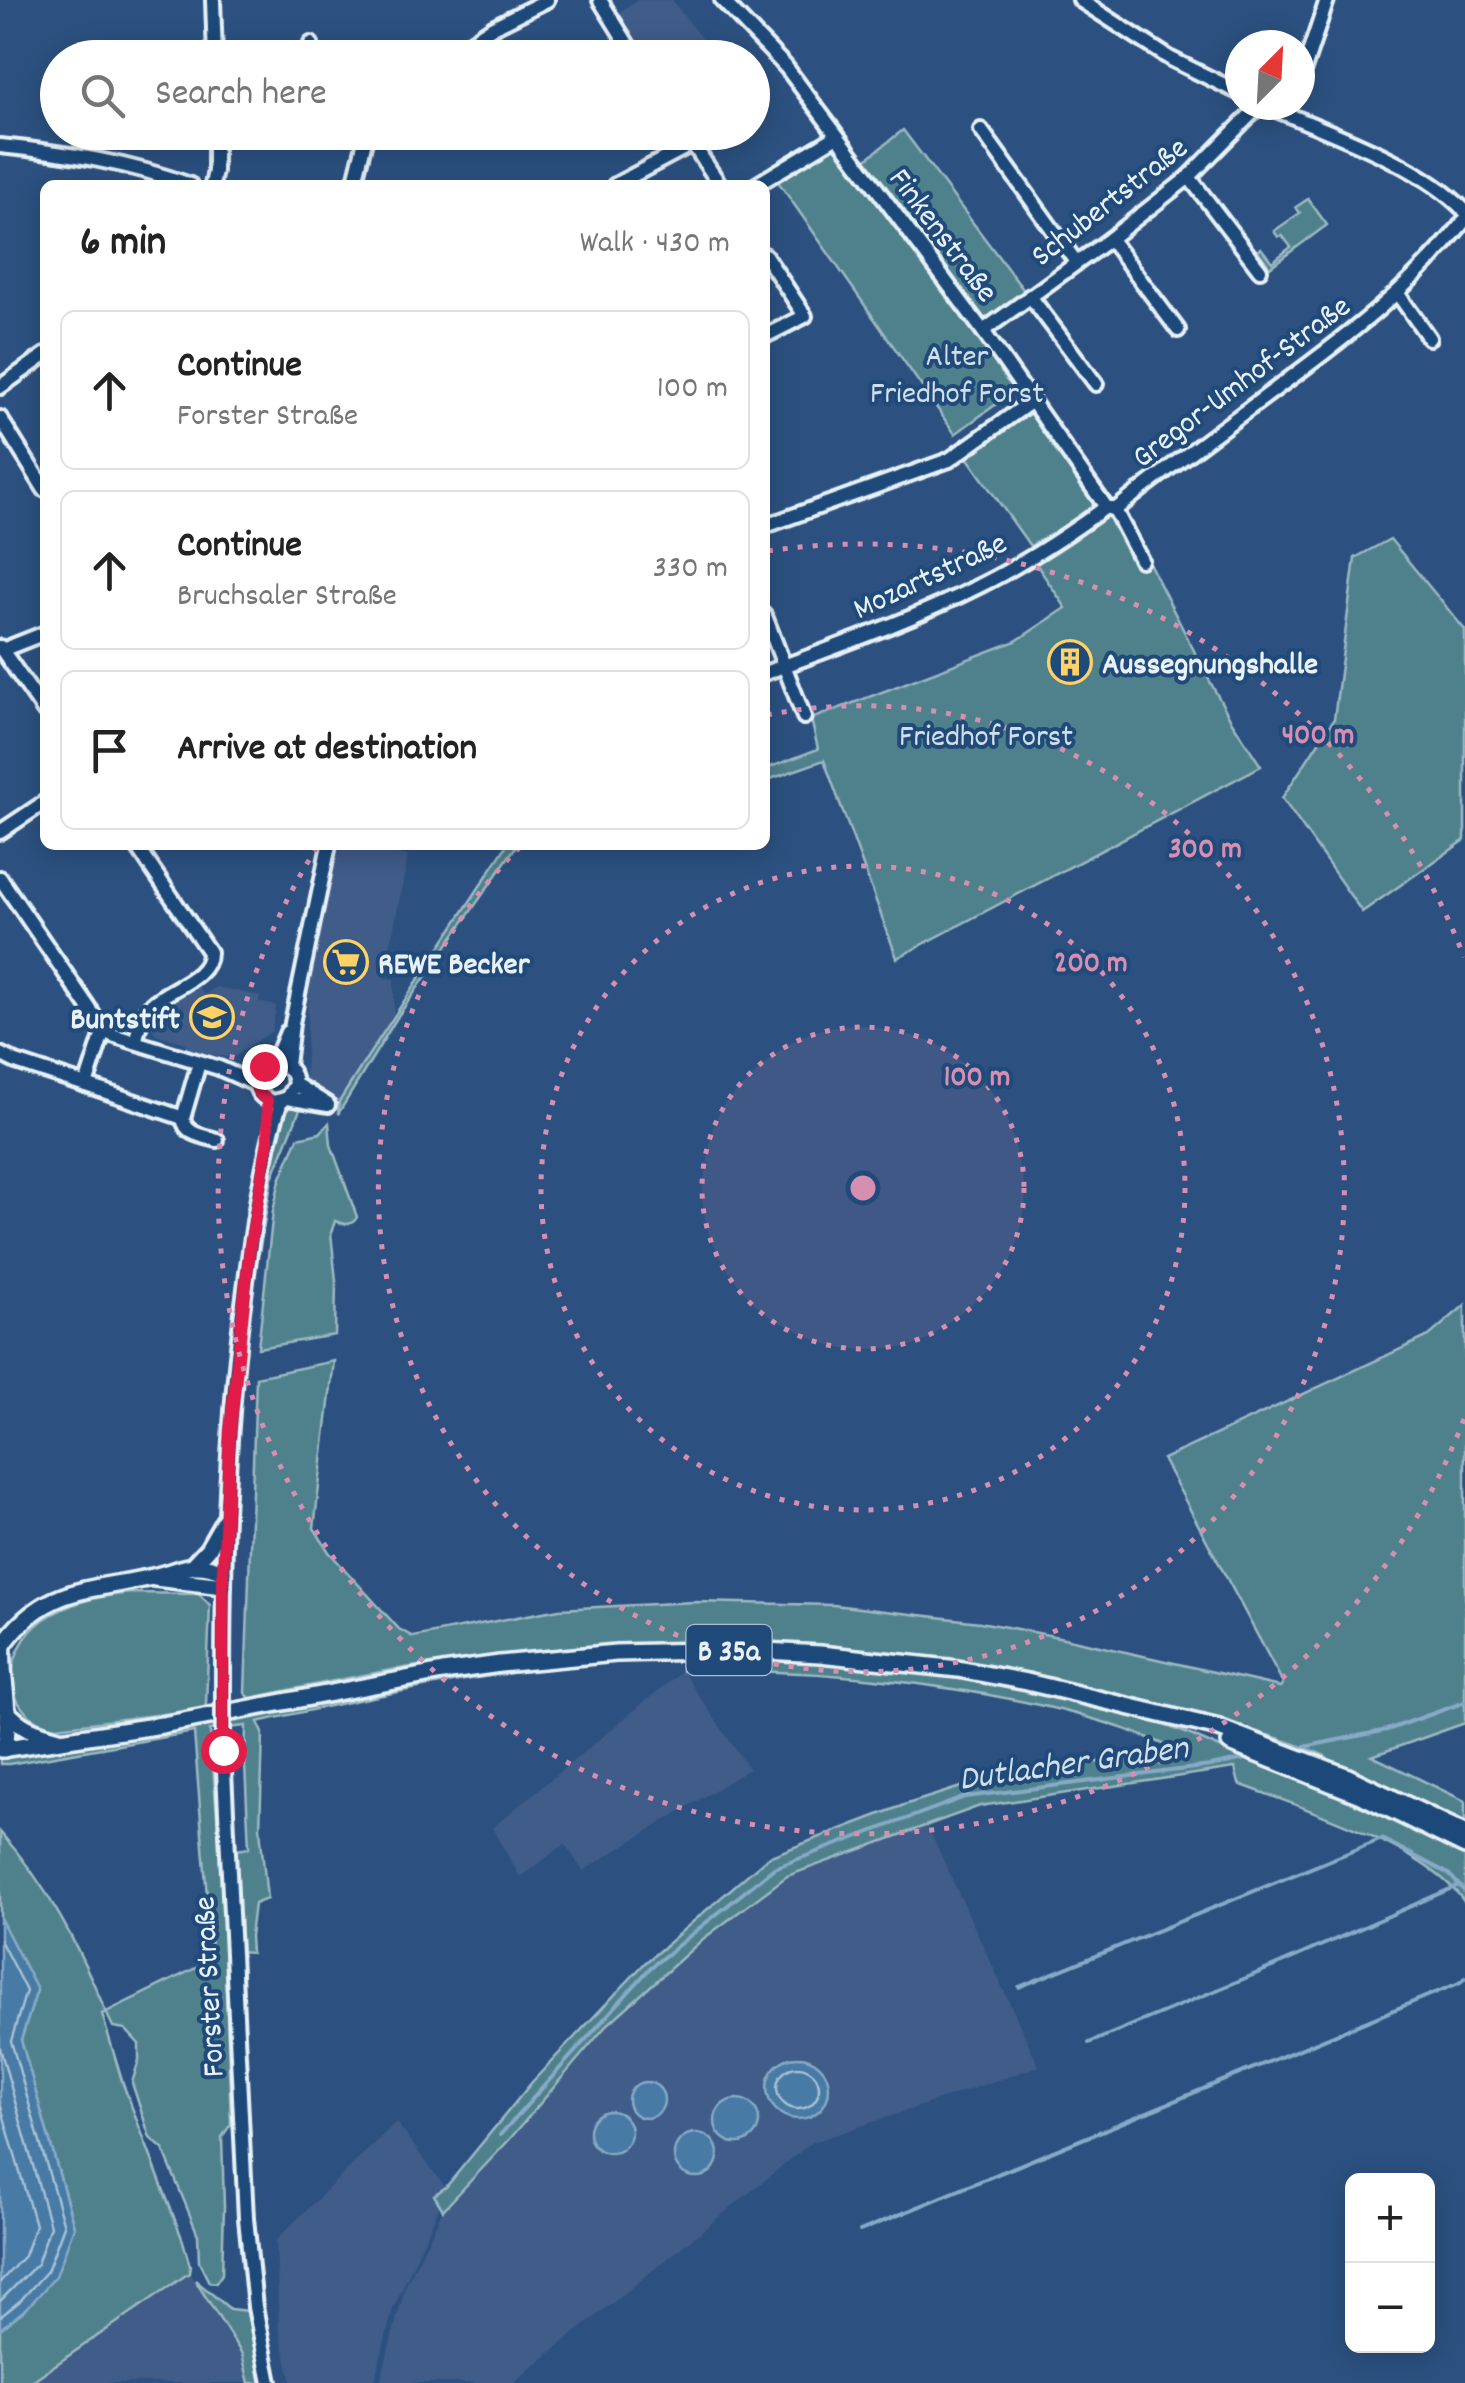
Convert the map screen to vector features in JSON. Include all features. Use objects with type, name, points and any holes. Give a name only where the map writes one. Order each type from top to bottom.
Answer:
[{"type":"main road","points":[[193,1565],[224,1521]]},
{"type":"main road","points":[[2,1749],[7,1736],[2,1647],[18,1624],[38,1608],[108,1584],[151,1578],[193,1565],[204,1566],[223,1579]]},
{"type":"main road","points":[[151,1578],[172,1582],[223,1579]]},
{"type":"main road","name":"B 35a","points":[[2,1749],[162,1725],[500,1664],[616,1653],[746,1650],[958,1670],[1219,1728],[1394,1798],[1465,1834]]},
{"type":"main road","points":[[5,1710],[28,1729],[62,1740]]},
{"type":"main road","name":"B 35a","points":[[1166,1717],[1392,1809],[1465,1846]]},
{"type":"street","points":[[213,0],[214,40]]},
{"type":"street","points":[[473,40],[547,0]]},
{"type":"street","points":[[600,0],[625,40]]},
{"type":"street","name":"Finkenstraße","points":[[722,0],[760,40]]},
{"type":"street","points":[[1080,0],[1171,59],[1225,86]]},
{"type":"street","points":[[1315,36],[1327,0]]},
{"type":"street","name":"Finkenstraße","points":[[770,50],[983,331],[1110,508],[1141,560]]},
{"type":"street","name":"Schubertstraße","points":[[983,331],[1189,178],[1248,120]]},
{"type":"street","points":[[1310,120],[1394,162],[1453,198],[1465,211]]},
{"type":"street","points":[[982,130],[1076,262]]},
{"type":"street","points":[[764,180],[836,136]]},
{"type":"street","points":[[0,146],[81,155],[176,180]]},
{"type":"street","points":[[213,180],[215,150]]},
{"type":"street","points":[[355,180],[363,150]]},
{"type":"street","points":[[623,180],[670,150]]},
{"type":"street","points":[[697,150],[717,180]]},
{"type":"street","points":[[1189,178],[1260,270]]},
{"type":"street","name":"Gregor-Umhof-Straße","points":[[1110,508],[1340,341],[1398,294],[1465,220]]},
{"type":"street","points":[[1110,239],[1178,330]]},
{"type":"street","points":[[770,263],[805,316],[770,334]]},
{"type":"street","name":"Gregor-Umhof-Straße","points":[[1398,294],[1429,338]]},
{"type":"street","points":[[1030,296],[1096,384]]},
{"type":"street","points":[[0,388],[40,359]]},
{"type":"street","points":[[770,524],[949,460],[1032,401]]},
{"type":"street","points":[[0,418],[40,482]]},
{"type":"street","name":"Mozartstraße","points":[[770,671],[981,586],[1110,508]]},
{"type":"street","points":[[770,630],[804,717]]},
{"type":"street","points":[[40,635],[1,649],[40,705]]},
{"type":"street","points":[[0,832],[40,805]]},
{"type":"street","points":[[135,1042],[146,1010],[204,970],[210,959],[139,850]]},
{"type":"street","points":[[280,1064],[328,850]]},
{"type":"street","points":[[0,878],[104,1030],[112,1036],[219,1068],[260,1070],[280,1064]]},
{"type":"street","points":[[0,902],[16,902]]},
{"type":"street","points":[[86,1085],[104,1030]]},
{"type":"street","points":[[0,1054],[183,1118]]},
{"type":"street","points":[[199,1064],[183,1118],[188,1131],[217,1140]]},
{"type":"street","points":[[219,1068],[255,1084],[261,1096],[328,1105],[295,1084],[293,1074],[280,1064]]},
{"type":"street","points":[[255,1084],[260,1070]]},
{"type":"street","points":[[278,1100],[295,1084]]},
{"type":"street","name":"Forster Straße","points":[[270,2383],[255,2307],[246,2218],[223,1750],[223,1579],[239,1334],[250,1245],[278,1100]]},
{"type":"shaded area","points":[[638,0],[672,0],[702,40],[633,40],[617,14]]},
{"type":"shaded area","points":[[336,850],[392,850],[408,856],[384,978],[394,979],[394,1014],[339,1102],[305,1078],[309,980]]},
{"type":"shaded area","name":"Buntstift","points":[[196,983],[204,995],[216,987],[260,996],[259,1002],[276,1006],[272,1031],[232,1058],[185,1049],[186,1043],[156,1034],[147,1021],[150,1013]]},
{"type":"shaded area","points":[[682,1671],[749,1769],[583,1871],[565,1844],[520,1877],[492,1828]]},
{"type":"shaded area","points":[[927,1825],[1039,2066],[811,2143],[513,2383],[380,2383],[405,2287],[443,2210],[606,2026],[703,1939],[787,1876]]},
{"type":"shaded area","points":[[396,2122],[446,2188],[434,2195],[440,2205],[393,2309],[374,2383],[292,2383],[279,2328],[276,2240]]},
{"type":"shaded area","points":[[189,2273],[242,2354],[249,2383],[29,2383]]},
{"type":"green space","points":[[903,130],[1025,292],[984,323],[864,161]]},
{"type":"green space","name":"Alter Friedhof Forst","points":[[835,144],[1016,390],[955,434],[777,180]]},
{"type":"green space","points":[[1308,199],[1327,225],[1270,267],[1258,251],[1261,248],[1272,262],[1291,247],[1274,231],[1300,213],[1296,207]]},
{"type":"green space","points":[[1030,410],[1099,508],[1030,546],[967,457]]},
{"type":"green space","name":"Friedhof Forst","points":[[1107,516],[1147,559],[1231,720],[1261,766],[897,958],[824,760],[770,779],[770,767],[818,749],[811,719],[1016,641],[1066,608],[1034,561]]},
{"type":"green space","points":[[1390,539],[1465,630],[1465,840],[1362,912],[1282,798],[1334,719],[1355,558]]},
{"type":"green space","points":[[504,850],[514,850],[398,1016],[338,1114],[339,1102]]},
{"type":"green space","points":[[301,1107],[272,1178],[259,1253],[255,1253],[282,1111]]},
{"type":"green space","points":[[329,1123],[331,1145],[357,1217],[350,1223],[335,1221],[331,1233],[336,1281],[335,1335],[258,1348],[280,1180],[298,1138],[320,1133]]},
{"type":"green space","points":[[1465,1305],[1465,1723],[1372,1756],[1465,1801],[1465,1825],[1325,1756],[1255,1732],[1025,1674],[879,1651],[720,1642],[610,1645],[446,1662],[250,1698],[245,1693],[256,1377],[334,1361],[314,1528],[329,1552],[399,1629],[413,1637],[559,1609],[694,1602],[833,1605],[980,1622],[1280,1687],[1283,1683],[1163,1459],[1429,1336]]},
{"type":"green space","points":[[131,1593],[199,1594],[210,1605],[204,1709],[57,1727],[38,1721],[25,1711],[12,1682],[19,1649],[29,1633],[43,1620],[75,1604]]},
{"type":"green space","points":[[682,1656],[770,1659],[902,1668],[1032,1688],[1106,1706],[1184,1732],[1348,1800],[1465,1856],[1465,1903],[1424,1864],[1328,1817],[1239,1784],[1235,1768],[980,1806],[787,1876],[703,1939],[606,2026],[443,2210],[434,2195],[446,2187],[532,2082],[645,1963],[768,1857],[904,1805],[986,1779],[1177,1750],[1127,1730],[1050,1708],[900,1682],[791,1673],[682,1671],[682,1660],[521,1672],[258,1722],[263,1733],[260,1829],[267,1899],[254,1904],[251,1953],[239,1952],[235,1850],[249,1848],[246,1726],[210,1730],[222,1876],[231,2124],[222,2137],[222,2274],[216,2283],[209,2282],[199,2262],[198,2235],[163,2149],[150,2138],[132,2083],[139,2044],[125,2029],[113,2027],[106,2012],[212,1960],[194,1732],[9,1764],[0,1764],[0,1759],[504,1668]]},
{"type":"green space","points":[[0,1832],[33,1873],[60,1917],[106,2012],[102,2014],[123,2084],[183,2241],[189,2273],[29,2383],[0,2383],[0,2329],[27,2308],[74,2226],[21,2040],[37,1990],[0,1918]]},
{"type":"green space","points":[[195,2280],[230,2309],[247,2311],[261,2383],[249,2383],[242,2354]]},
{"type":"water","points":[[0,1918],[37,1990],[21,2040],[74,2227],[56,2276],[27,2308],[0,2329]]},
{"type":"water","points":[[798,2057],[820,2066],[829,2088],[820,2110],[798,2119],[776,2110],[767,2088],[776,2066]]},
{"type":"water","points":[[646,2082],[658,2088],[664,2100],[658,2112],[646,2118],[634,2112],[628,2100],[634,2088]]},
{"type":"water","points":[[737,2099],[753,2105],[759,2121],[753,2137],[737,2143],[721,2137],[715,2121],[721,2105]]},
{"type":"water","points":[[610,2111],[625,2117],[631,2132],[625,2147],[610,2153],[595,2147],[589,2132],[595,2117]]},
{"type":"water","points":[[696,2133],[712,2139],[718,2155],[712,2171],[696,2177],[680,2171],[674,2155],[680,2139]]},
{"type":"waterway","name":"Dutlacher Graben","points":[[1294,1749],[1387,1730],[1465,1702]]},
{"type":"waterway","name":"Dutlacher Graben","points":[[500,2135],[651,1967],[774,1868],[965,1797],[1250,1758]]},
{"type":"waterway","points":[[1019,1987],[1382,1839],[1449,1874],[1465,1892]]},
{"type":"waterway","points":[[1089,2043],[1459,1885]]},
{"type":"waterway","points":[[860,2231],[1465,1978]]},
{"type":"place","name":"Aussegnungshalle","points":[[1070,662]]},
{"type":"place","name":"REWE Becker","points":[[346,962]]},
{"type":"place","name":"Buntstift","points":[[212,1017]]},
{"type":"route","points":[[223,1750],[224,1521],[239,1334],[268,1140],[267,1100],[255,1084],[264,1066]]}]
